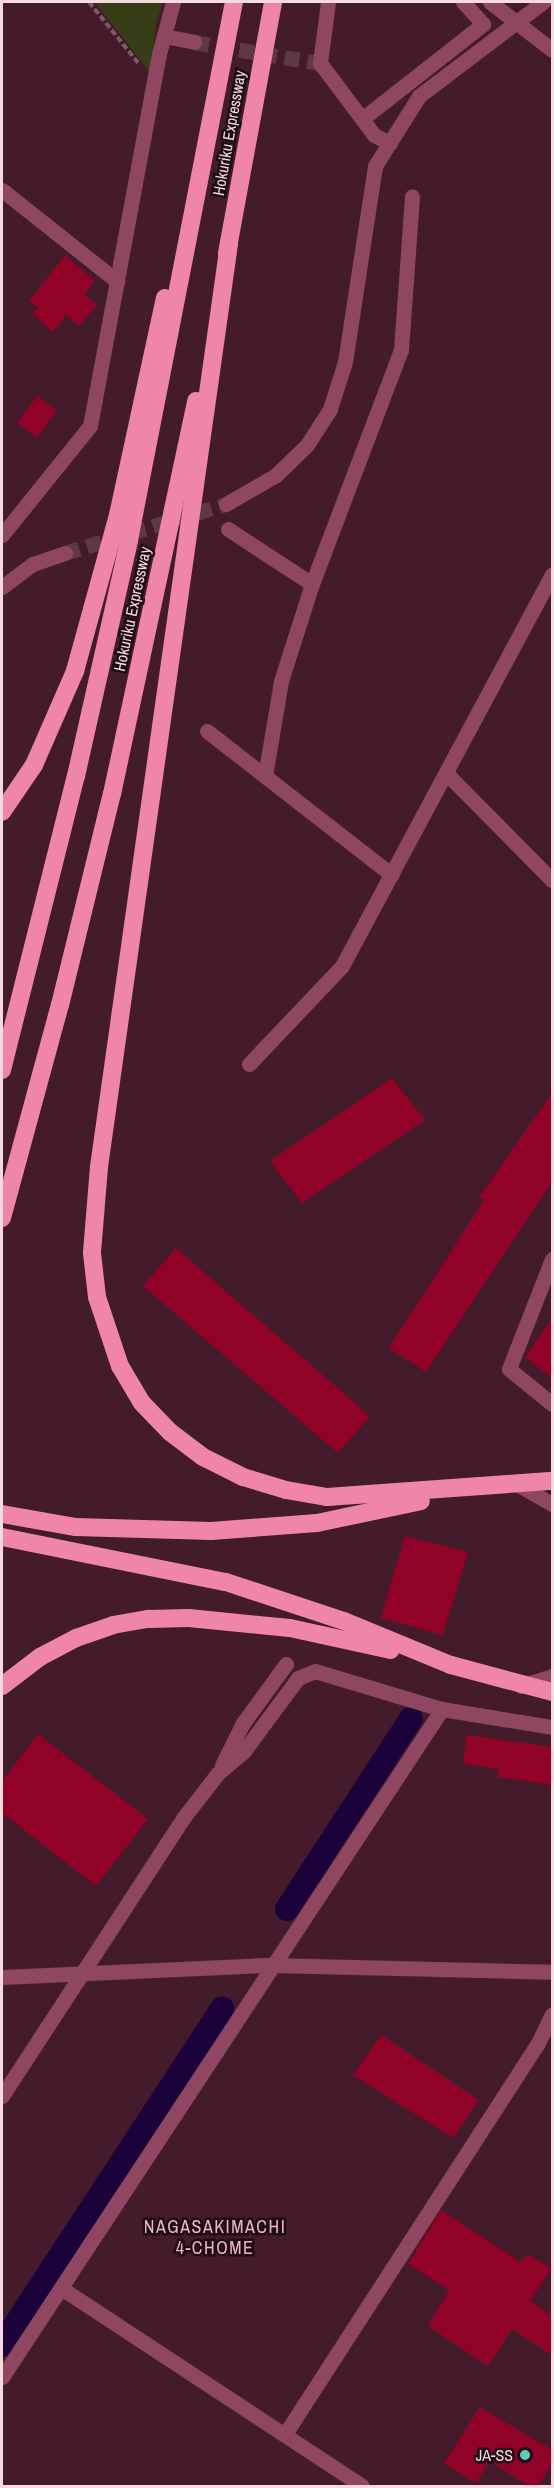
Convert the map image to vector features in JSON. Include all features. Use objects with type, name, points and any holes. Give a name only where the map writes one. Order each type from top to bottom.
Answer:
[{"type":"highway","points":[[2,812],[34,765],[57,718],[96,597],[139,423],[213,62],[229,2]]},
{"type":"highway","name":"Hokuriku Expressway","points":[[2,1070],[76,776],[127,551],[234,2]]},
{"type":"highway","name":"Hokuriku Expressway","points":[[2,1218],[60,1005],[112,794],[229,244],[273,2]]},
{"type":"highway","points":[[229,244],[99,1167],[92,1252],[97,1297],[120,1366],[142,1403],[170,1432],[203,1457],[254,1480],[327,1497],[552,1481]]},
{"type":"highway","points":[[2,1514],[76,1527],[211,1532],[317,1523],[473,1488]]},
{"type":"highway","points":[[2,1537],[226,1582],[345,1621],[451,1665]]},
{"type":"highway","points":[[2,1686],[40,1657],[76,1638],[148,1619],[189,1618],[291,1628],[451,1665],[521,1686],[552,1692]]},
{"type":"street","points":[[2,535],[90,426],[154,84],[173,2]]},
{"type":"street","points":[[328,2],[320,63],[374,135],[390,143]]},
{"type":"street","points":[[362,119],[483,24],[463,2]]},
{"type":"street","points":[[490,2],[552,50]]},
{"type":"street","points":[[226,504],[276,475],[307,445],[330,409],[345,362],[375,166],[419,96],[515,20],[543,2]]},
{"type":"street","points":[[164,36],[195,42]]},
{"type":"street","points":[[2,190],[117,281]]},
{"type":"street","points":[[265,777],[281,681],[312,584],[401,350],[412,196]]},
{"type":"street","points":[[228,529],[312,584]]},
{"type":"street","points":[[2,588],[33,564],[64,553]]},
{"type":"street","points":[[249,1064],[342,966],[552,575]]},
{"type":"street","points":[[207,731],[392,875]]},
{"type":"street","points":[[447,774],[552,880]]},
{"type":"street","points":[[552,1259],[508,1369],[552,1404]]},
{"type":"street","points":[[515,1483],[552,1504]]},
{"type":"street","points":[[2,2096],[184,1817],[218,1773],[243,1723],[286,1664]]},
{"type":"street","points":[[218,1773],[244,1751],[298,1678],[315,1671],[442,1709],[552,1727]]},
{"type":"street","points":[[521,1686],[552,1676]]},
{"type":"street","points":[[2,2377],[271,1965],[442,1709]]},
{"type":"street","points":[[2,1977],[83,1971],[271,1965],[552,1972]]},
{"type":"street","points":[[285,2434],[538,2043],[552,2014]]},
{"type":"street","points":[[61,2288],[362,2487]]},
{"type":"path","points":[[88,2],[154,84]]},
{"type":"green space","points":[[163,2],[156,24],[151,73],[95,3]]},
{"type":"building","points":[[65,255],[95,281],[84,294],[97,305],[79,326],[66,315],[53,332],[32,314],[38,308],[29,301]]},
{"type":"building","points":[[37,396],[57,410],[37,438],[17,423]]},
{"type":"building","points":[[392,1078],[425,1120],[302,1203],[270,1161]]},
{"type":"building","points":[[552,1093],[552,1182],[426,1372],[389,1348],[484,1200],[479,1197]]},
{"type":"building","points":[[176,1248],[370,1416],[338,1453],[143,1286]]},
{"type":"building","points":[[552,1318],[552,1377],[525,1358]]},
{"type":"building","points":[[405,1536],[468,1552],[443,1635],[381,1618]]},
{"type":"building","points":[[38,1734],[148,1819],[96,1886],[2,1813],[2,1781]]},
{"type":"building","points":[[467,1735],[552,1747],[552,1785],[498,1777],[499,1769],[463,1764]]},
{"type":"building","points":[[381,2035],[479,2100],[453,2138],[353,2075]]},
{"type":"building","points":[[441,2210],[521,2262],[527,2254],[552,2268],[530,2301],[552,2316],[552,2355],[512,2329],[488,2366],[428,2326],[449,2290],[408,2264]]},
{"type":"building","points":[[480,2407],[552,2450],[552,2463],[538,2487],[531,2487],[490,2461],[476,2483],[444,2463]]},
{"type":"waterway","points":[[287,1909],[411,1719]]},
{"type":"waterway","points":[[2,2345],[222,2009]]},
{"type":"tunnel","points":[[194,42],[320,63]]},
{"type":"tunnel","points":[[65,553],[226,504]]},
{"type":"place","name":"JA-SS","points":[[525,2455]]},
{"type":"district","name":"NAGASAKIMACHI 4-CHOME","points":[[215,2238]]}]
